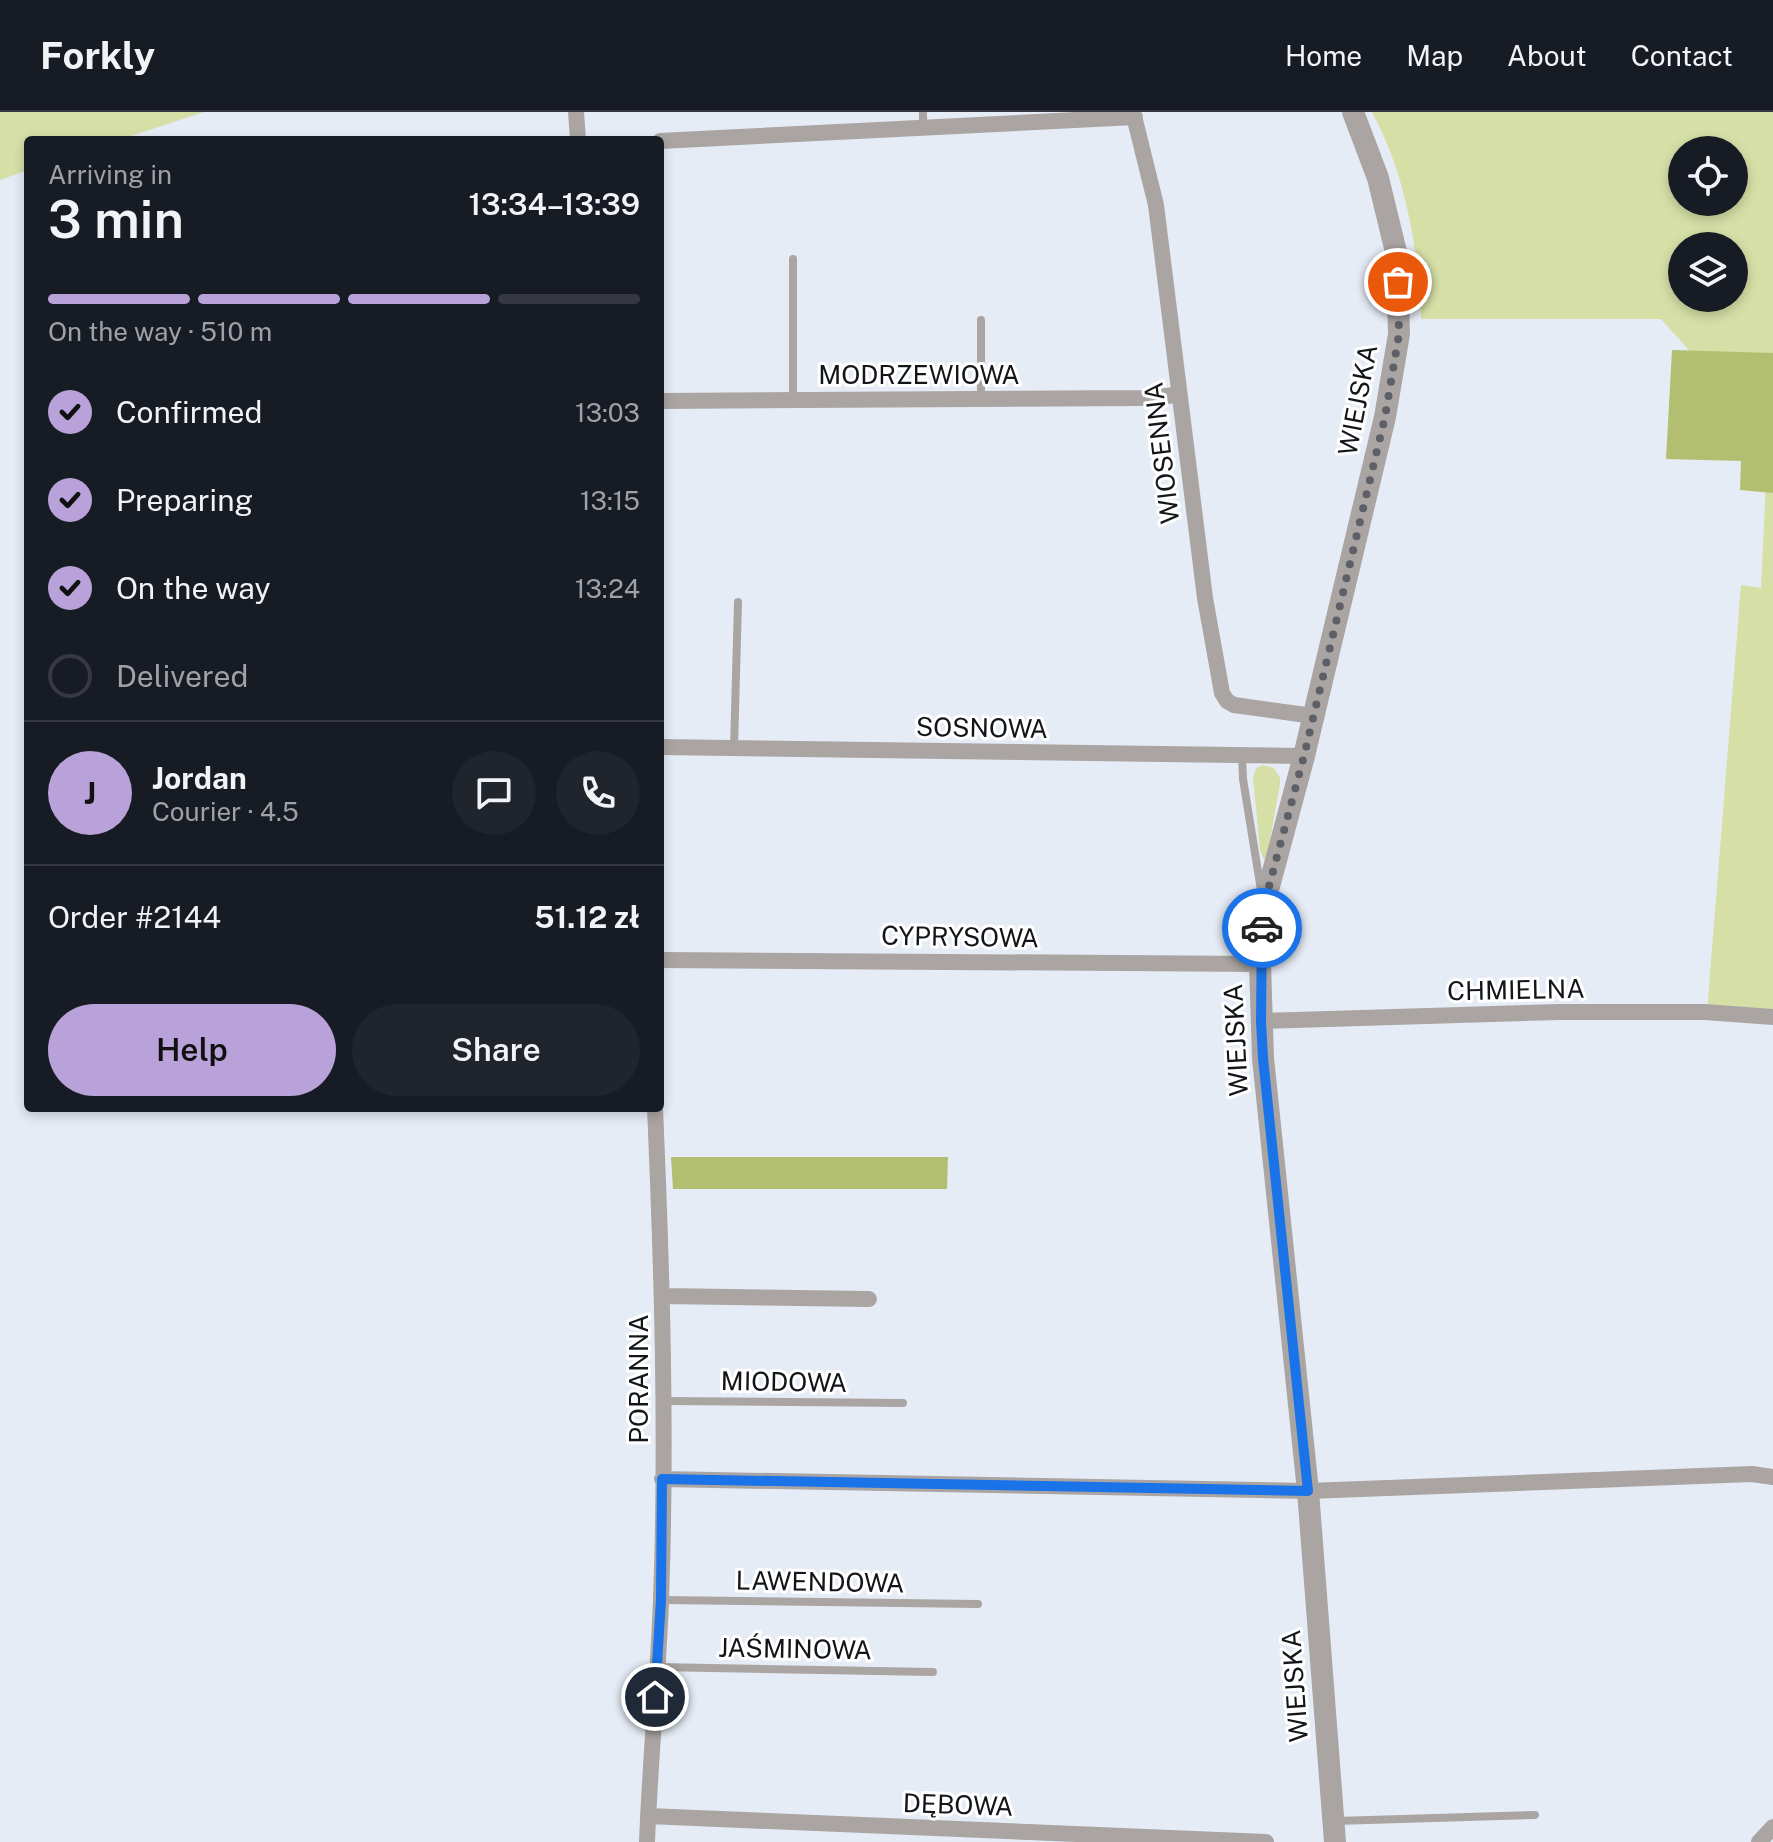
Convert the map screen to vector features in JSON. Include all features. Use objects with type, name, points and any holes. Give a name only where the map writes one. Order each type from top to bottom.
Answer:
[{"type":"street","points":[[576,112],[578,136]]},
{"type":"street","name":"WIEJSKA","points":[[1335,1831],[1308,1491],[1261,1021],[1260,964],[1264,905],[1304,756],[1385,417],[1399,334],[1397,256],[1378,178],[1353,112]]},
{"type":"street","points":[[664,141],[923,120],[1134,115]]},
{"type":"street","name":"WIOSENNA","points":[[1134,115],[1156,205],[1177,395],[1205,598],[1222,693],[1234,705],[1313,716]]},
{"type":"street","name":"MODRZEWIOWA","points":[[664,401],[1143,398],[1177,395]]},
{"type":"street","name":"SOSNOWA","points":[[664,747],[1304,756]]},
{"type":"street","name":"CYPRYSOWA","points":[[664,960],[1260,964]]},
{"type":"street","name":"CHMIELNA","points":[[1261,1021],[1559,1012],[1705,1012],[1773,1017]]},
{"type":"street","name":"PORANNA","points":[[647,1842],[661,1600],[664,1401],[655,1112]]},
{"type":"street","points":[[663,1296],[869,1299]]},
{"type":"street","points":[[662,1479],[1308,1491],[1752,1474],[1773,1477]]},
{"type":"street","name":"DĘBOWA","points":[[648,1816],[1266,1842]]},
{"type":"street","points":[[1759,1842],[1773,1827]]},
{"type":"lane","points":[[793,259],[793,400]]},
{"type":"lane","points":[[981,320],[981,399]]},
{"type":"lane","points":[[734,748],[738,602]]},
{"type":"lane","points":[[1242,756],[1264,905]]},
{"type":"lane","name":"MIODOWA","points":[[664,1401],[903,1403]]},
{"type":"lane","name":"LAWENDOWA","points":[[661,1600],[978,1604]]},
{"type":"lane","name":"JAŚMINOWA","points":[[657,1667],[933,1672]]},
{"type":"lane","points":[[1335,1831],[1535,1815]]},
{"type":"green space","points":[[0,112],[204,112],[131,136],[24,136],[24,171],[0,180]]},
{"type":"green space","points":[[1372,112],[1773,112],[1773,1014],[1707,1012],[1741,585],[1761,588],[1768,438],[1661,319],[1421,319],[1413,239],[1394,161]]},
{"type":"green space","points":[[1672,350],[1773,353],[1773,493],[1740,490],[1741,461],[1666,459]]},
{"type":"green space","points":[[1263,765],[1274,768],[1280,778],[1264,860],[1260,850],[1253,778],[1256,768]]},
{"type":"green space","points":[[671,1157],[948,1157],[947,1189],[673,1189]]},
{"type":"way so far","points":[[1262,928],[1264,905],[1304,756],[1385,417],[1399,334],[1398,282]]},
{"type":"route","points":[[655,1697],[661,1600],[662,1479],[1308,1491],[1263,1058],[1262,928]]}]
